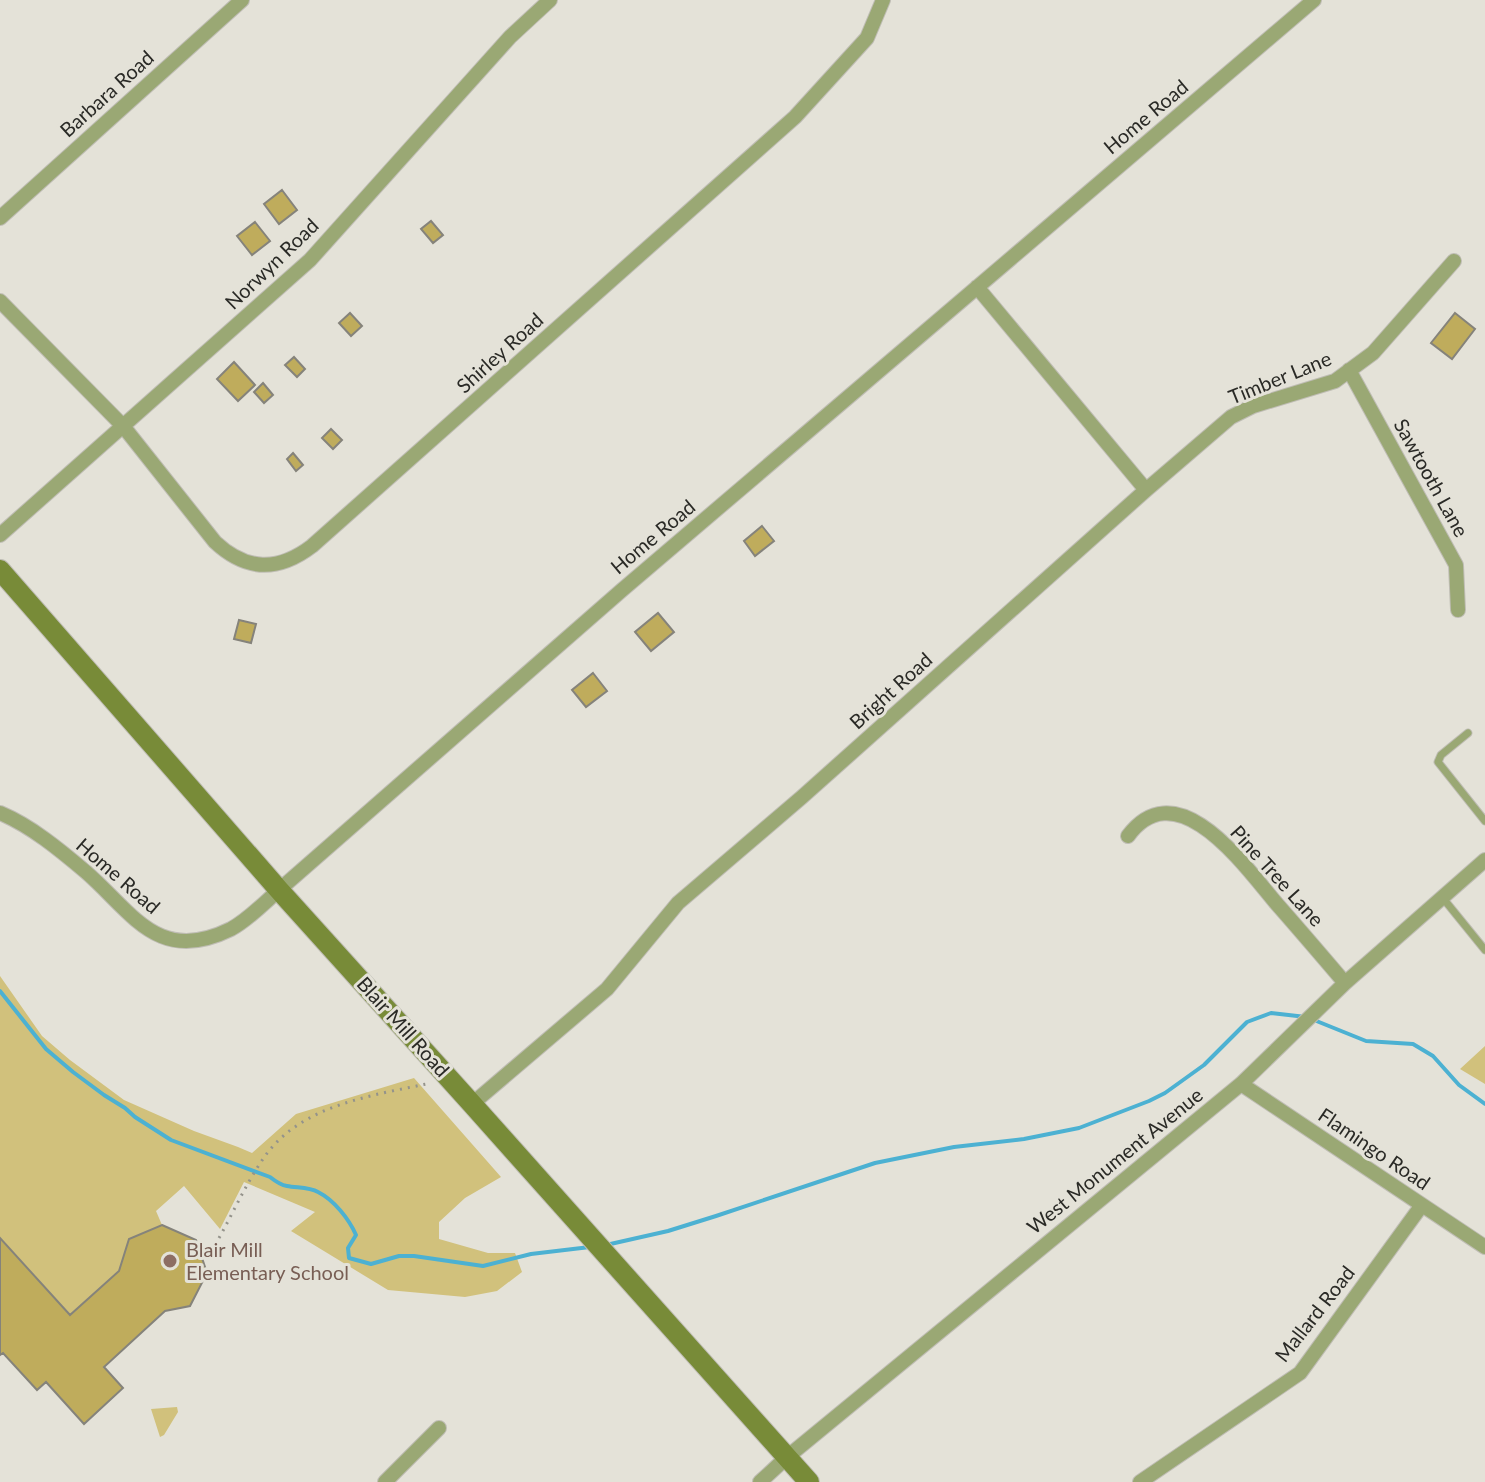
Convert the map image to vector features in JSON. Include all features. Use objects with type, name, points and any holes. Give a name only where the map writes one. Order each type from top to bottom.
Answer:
[{"type":"main road","name":"Blair Mill Road","points":[[0,570],[279,890],[809,1482]]},
{"type":"street","name":"Barbara Road","points":[[0,218],[242,0]]},
{"type":"street","name":"Norwyn Road","points":[[0,535],[310,260],[510,37],[550,0]]},
{"type":"street","name":"Shirley Road","points":[[123,426],[226,552],[239,560],[265,565],[278,564],[303,554],[795,117],[867,38],[883,0]]},
{"type":"street","name":"Home Road","points":[[0,813],[16,820],[62,854],[150,931],[178,940],[203,940],[234,928],[622,590],[1314,0]]},
{"type":"street","name":"Timber Lane","points":[[1146,490],[1231,417],[1253,406],[1335,381],[1373,353],[1454,261]]},
{"type":"street","points":[[977,287],[1146,490]]},
{"type":"street","points":[[0,301],[123,426]]},
{"type":"street","name":"Sawtooth Lane","points":[[1349,370],[1456,565],[1458,610]]},
{"type":"street","name":"Bright Road","points":[[472,1104],[607,989],[678,903],[802,797],[1146,490]]},
{"type":"street","name":"Pine Tree Lane","points":[[1128,836],[1148,816],[1162,813],[1177,815],[1207,829],[1233,851],[1345,983]]},
{"type":"street","name":"West Monument Avenue","points":[[760,1482],[1241,1084],[1345,983],[1485,860]]},
{"type":"street","name":"Flamingo Road","points":[[1241,1084],[1485,1247]]},
{"type":"street","name":"Mallard Road","points":[[1140,1482],[1300,1373],[1422,1205]]},
{"type":"street","points":[[385,1482],[439,1428]]},
{"type":"lane","points":[[1468,733],[1441,755],[1438,762],[1485,821]]},
{"type":"lane","points":[[1442,897],[1485,950]]},
{"type":"path","points":[[219,1238],[262,1160],[287,1133],[312,1115],[378,1094],[449,1079]]},
{"type":"shaded area","points":[[0,976],[42,1036],[124,1100],[252,1153],[296,1114],[414,1078],[501,1177],[465,1198],[439,1222],[439,1239],[488,1253],[515,1253],[522,1272],[497,1291],[465,1297],[388,1290],[291,1231],[315,1212],[244,1182],[220,1229],[184,1186],[156,1211],[162,1225],[129,1239],[119,1271],[70,1315],[0,1238]]},
{"type":"shaded area","points":[[1485,1046],[1485,1084],[1460,1069]]},
{"type":"shaded area","points":[[177,1407],[178,1412],[160,1437],[151,1409]]},
{"type":"building","points":[[282,190],[297,210],[279,224],[264,204]]},
{"type":"building","points":[[431,221],[443,235],[433,243],[421,229]]},
{"type":"building","points":[[255,222],[270,241],[252,255],[237,236]]},
{"type":"building","points":[[350,313],[362,326],[351,336],[339,323]]},
{"type":"building","points":[[1455,313],[1475,329],[1452,359],[1431,343]]},
{"type":"building","points":[[294,357],[305,369],[297,377],[285,365]]},
{"type":"building","points":[[234,362],[255,385],[238,401],[217,379]]},
{"type":"building","points":[[263,383],[273,395],[264,403],[254,392]]},
{"type":"building","points":[[331,429],[342,440],[333,449],[322,438]]},
{"type":"building","points":[[293,453],[303,465],[296,471],[287,459]]},
{"type":"building","points":[[762,526],[774,541],[755,556],[744,541]]},
{"type":"building","points":[[658,613],[674,632],[651,651],[635,632]]},
{"type":"building","points":[[239,620],[256,624],[251,643],[234,639]]},
{"type":"building","points":[[593,673],[607,691],[586,707],[572,690]]},
{"type":"building","name":"Blair Mill Elementary School","points":[[162,1225],[196,1240],[207,1273],[190,1306],[165,1311],[104,1367],[123,1388],[84,1424],[46,1382],[37,1390],[3,1353],[0,1355],[0,1238],[70,1315],[119,1271],[129,1239]]},
{"type":"waterway","points":[[0,991],[46,1049],[104,1095],[171,1140],[270,1177],[282,1185],[307,1188],[324,1195],[345,1216],[356,1235],[348,1248],[349,1258],[371,1264],[399,1256],[414,1256],[483,1266],[531,1254],[590,1247]]},
{"type":"waterway","points":[[606,1245],[668,1231],[875,1163],[954,1147],[1024,1139],[1079,1128],[1165,1093],[1204,1065],[1247,1022],[1271,1013],[1306,1017]]},
{"type":"waterway","points":[[1314,1020],[1366,1041],[1413,1044],[1433,1056],[1459,1085],[1485,1104]]},
{"type":"place","name":"Blair Mill Elementary School","points":[[170,1261]]}]
